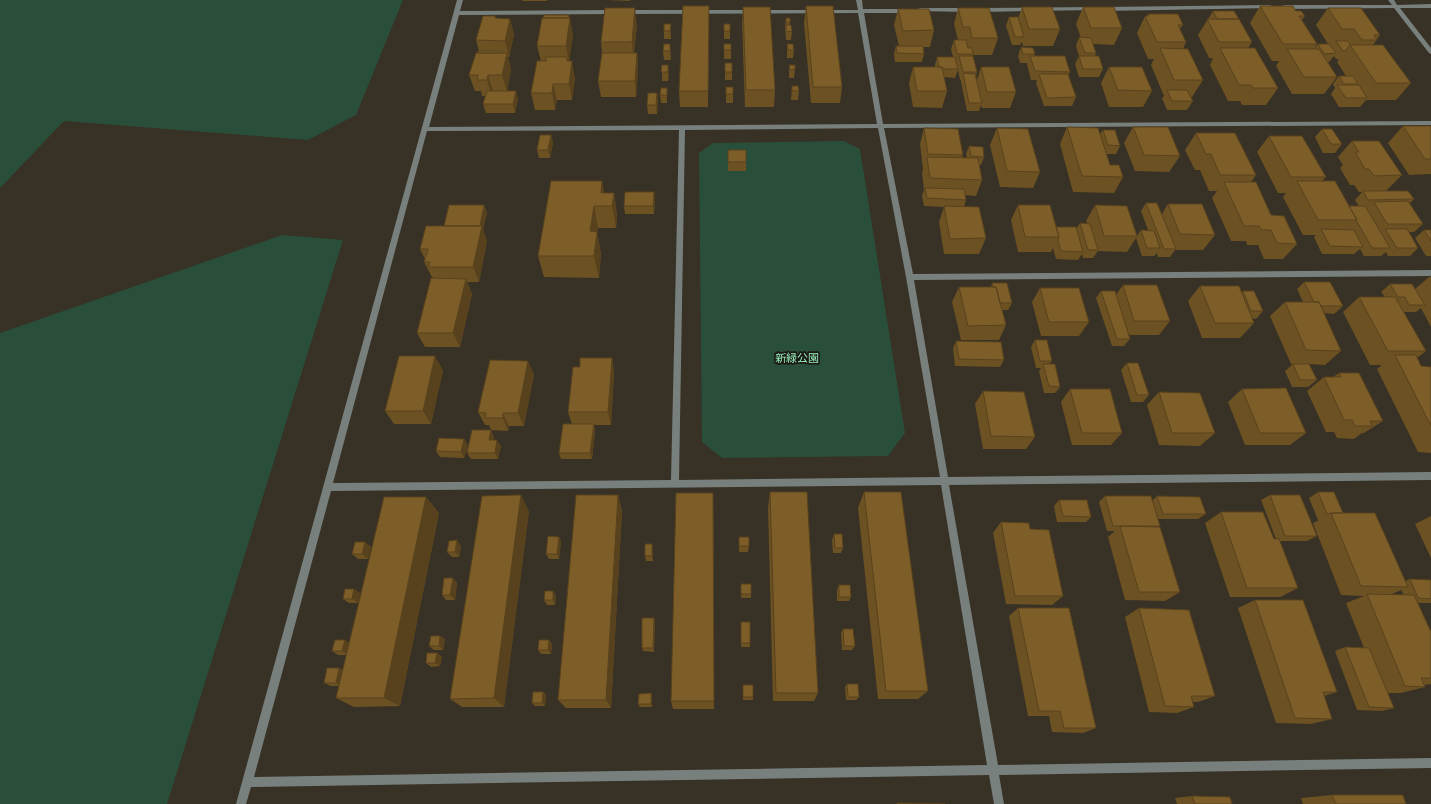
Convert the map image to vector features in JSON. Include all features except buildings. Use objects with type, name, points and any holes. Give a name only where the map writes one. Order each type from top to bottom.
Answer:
[{"type":"street","points":[[241,804],[460,0]]},
{"type":"street","points":[[859,0],[880,125],[910,278],[943,481],[999,804]]},
{"type":"street","points":[[1391,0],[1431,52]]},
{"type":"street","points":[[457,12],[861,11],[1431,6]]},
{"type":"street","points":[[425,129],[1431,122]]},
{"type":"street","points":[[676,483],[682,127]]},
{"type":"street","points":[[910,278],[1431,274]]},
{"type":"street","points":[[327,488],[676,483],[1431,476]]},
{"type":"street","points":[[247,782],[1431,763]]},
{"type":"green space","points":[[0,0],[403,0],[356,115],[308,140],[64,121],[0,188]]},
{"type":"green space","name":"新緑公園","points":[[844,141],[860,149],[905,433],[888,456],[722,458],[702,442],[699,153],[713,143]]},
{"type":"green space","points":[[282,235],[343,240],[167,804],[0,804],[0,333]]}]
